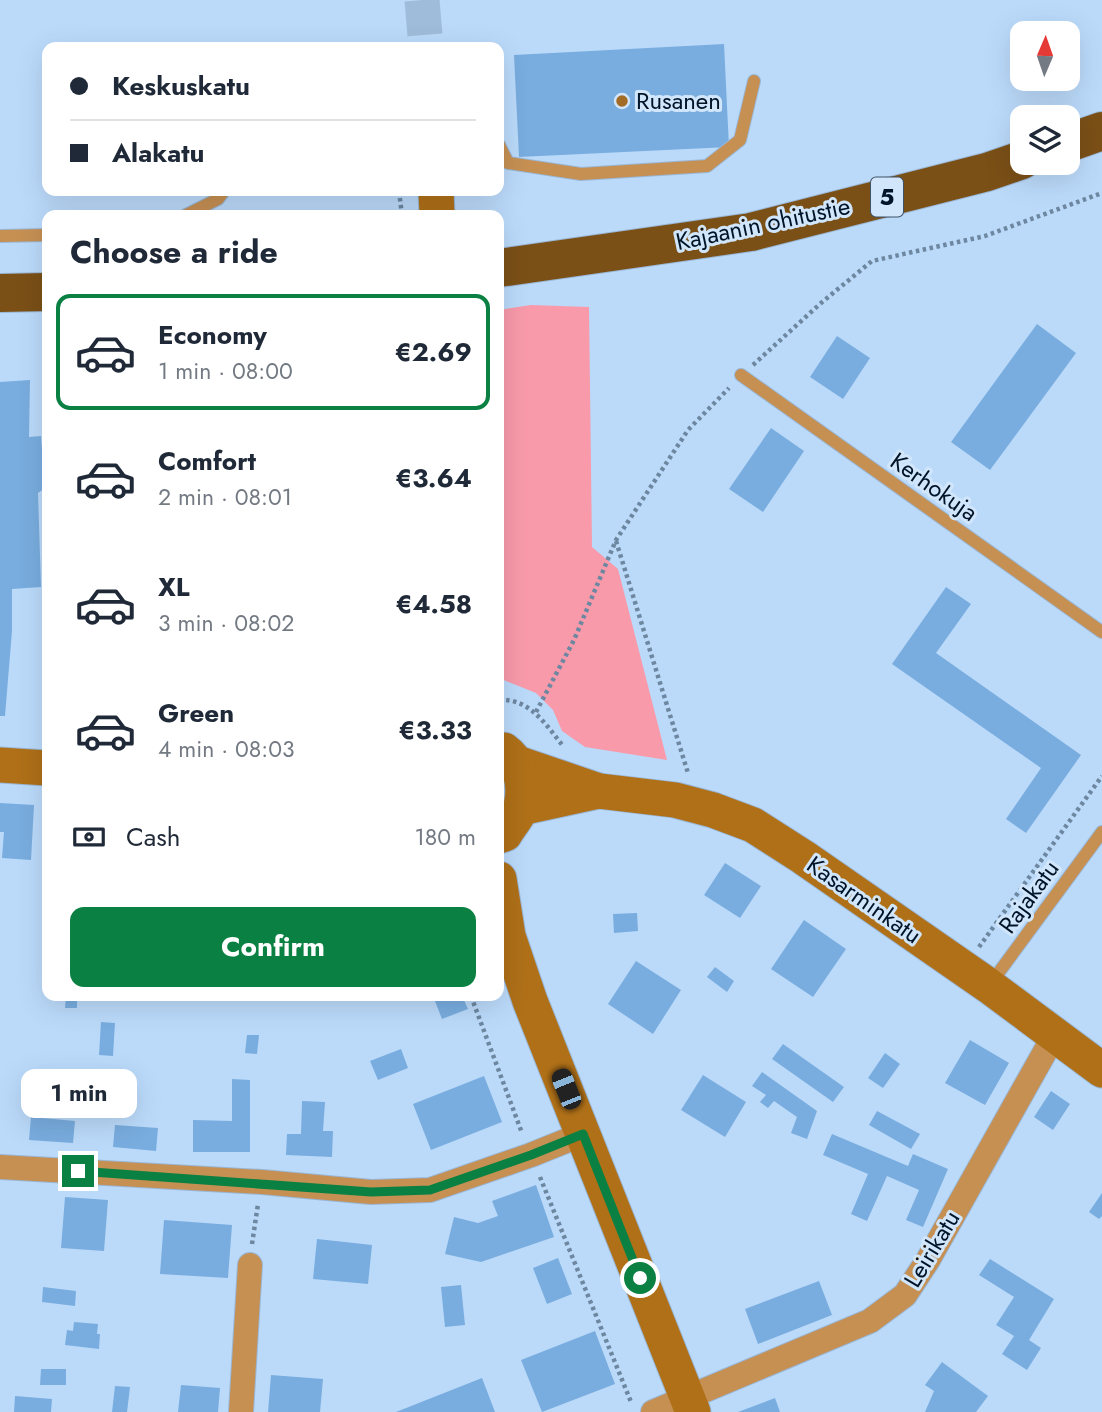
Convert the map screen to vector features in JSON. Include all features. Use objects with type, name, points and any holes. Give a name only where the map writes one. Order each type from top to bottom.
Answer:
[{"type":"highway","points":[[1080,139],[1102,131]]},
{"type":"highway","name":"Kajaanin ohitustie","points":[[504,267],[751,232],[1010,164]]},
{"type":"highway","points":[[0,293],[42,292]]},
{"type":"street","points":[[504,750],[599,791]]},
{"type":"street","points":[[504,750],[522,780],[504,849]]},
{"type":"street","points":[[0,765],[42,768]]},
{"type":"street","points":[[508,826],[599,791]]},
{"type":"street","name":"Kasarminkatu","points":[[599,791],[675,800],[713,810],[752,825],[989,986],[1102,1070]]},
{"type":"street","points":[[504,933],[690,1405]]},
{"type":"street","name":"Leirikatu","points":[[653,1412],[690,1405],[870,1321],[905,1295],[928,1260],[1055,1034]]},
{"type":"street","points":[[0,1167],[261,1182],[371,1192],[430,1190],[583,1134]]},
{"type":"street","points":[[241,1412],[250,1265]]},
{"type":"lane","points":[[504,155],[508,163],[581,174],[707,166],[740,140],[754,81]]},
{"type":"lane","points":[[196,210],[221,196]]},
{"type":"lane","points":[[0,236],[42,235]]},
{"type":"lane","name":"Kerhokuja","points":[[741,375],[1102,632]]},
{"type":"lane","name":"Rajakatu","points":[[989,986],[1102,832]]},
{"type":"path","points":[[616,540],[688,774]]},
{"type":"path","points":[[504,700],[510,699],[536,712]]},
{"type":"path","points":[[979,948],[1102,776]]},
{"type":"path","points":[[473,1001],[531,1155],[635,1412]]},
{"type":"path","points":[[250,1265],[261,1182]]},
{"type":"shaded area","points":[[531,305],[589,307],[592,547],[618,569],[667,760],[585,747],[562,731],[553,710],[536,693],[504,680],[504,309]]},
{"type":"building","name":"Rusanen","points":[[724,44],[729,147],[519,157],[514,55]]},
{"type":"building","points":[[1037,324],[1076,353],[990,470],[951,442]]},
{"type":"building","points":[[837,336],[870,358],[843,399],[810,377]]},
{"type":"building","points":[[30,380],[29,437],[41,436],[42,449],[42,490],[38,493],[41,587],[12,589],[12,631],[5,716],[0,716],[0,382]]},
{"type":"building","points":[[771,428],[804,451],[763,512],[729,489]]},
{"type":"building","points":[[946,587],[971,604],[936,653],[1081,755],[1026,833],[1006,819],[1041,768],[892,664]]},
{"type":"building","points":[[0,803],[34,805],[31,860],[2,858],[4,832],[0,832]]},
{"type":"building","points":[[725,863],[761,886],[740,918],[704,895]]},
{"type":"building","points":[[637,913],[638,931],[614,933],[613,914]]},
{"type":"building","points":[[804,920],[846,949],[813,997],[771,969]]},
{"type":"building","points":[[636,961],[681,990],[653,1034],[608,1004]]},
{"type":"building","points":[[715,967],[734,981],[727,992],[707,977]]},
{"type":"building","points":[[66,1001],[77,1001],[77,1008],[65,1008]]},
{"type":"building","points":[[435,1001],[464,1001],[468,1009],[442,1019]]},
{"type":"building","points":[[101,1022],[115,1023],[113,1056],[99,1055]]},
{"type":"building","points":[[247,1035],[259,1035],[257,1054],[245,1053]]},
{"type":"building","points":[[970,1040],[1009,1063],[985,1105],[945,1083]]},
{"type":"building","points":[[783,1044],[844,1087],[833,1102],[772,1059]]},
{"type":"building","points":[[401,1049],[408,1068],[378,1080],[370,1061]]},
{"type":"building","points":[[885,1053],[900,1064],[883,1088],[868,1078]]},
{"type":"building","points":[[762,1072],[817,1111],[807,1139],[791,1133],[797,1117],[774,1101],[768,1108],[760,1102],[766,1095],[752,1086]]},
{"type":"building","points":[[703,1075],[746,1102],[725,1137],[681,1110]]},
{"type":"building","points":[[484,1076],[502,1122],[431,1150],[413,1104]]},
{"type":"building","points":[[232,1079],[250,1080],[250,1152],[193,1152],[193,1120],[232,1121]]},
{"type":"building","points":[[1051,1091],[1070,1104],[1053,1130],[1034,1117]]},
{"type":"building","points":[[302,1101],[325,1102],[323,1131],[333,1131],[332,1157],[286,1155],[287,1134],[301,1134]]},
{"type":"building","points":[[877,1111],[920,1134],[911,1149],[869,1125]]},
{"type":"building","points":[[31,1117],[75,1121],[73,1143],[29,1140]]},
{"type":"building","points":[[115,1125],[158,1128],[156,1151],[113,1147]]},
{"type":"building","points":[[832,1134],[908,1166],[913,1154],[948,1169],[923,1227],[906,1220],[919,1190],[887,1176],[867,1221],[851,1214],[868,1174],[823,1155]]},
{"type":"building","points":[[536,1185],[554,1237],[481,1262],[445,1254],[454,1217],[478,1223],[498,1216],[492,1201]]},
{"type":"building","points":[[1102,1193],[1102,1216],[1099,1219],[1089,1212]]},
{"type":"building","points":[[65,1197],[108,1200],[104,1251],[61,1248]]},
{"type":"building","points":[[164,1220],[232,1225],[228,1278],[160,1274]]},
{"type":"building","points":[[317,1239],[372,1245],[368,1284],[313,1279]]},
{"type":"building","points":[[558,1258],[572,1294],[547,1304],[533,1268]]},
{"type":"building","points":[[990,1259],[1054,1299],[1029,1340],[1041,1348],[1027,1370],[1002,1354],[1014,1336],[996,1325],[1014,1297],[979,1275]]},
{"type":"building","points":[[819,1281],[832,1315],[758,1344],[745,1309]]},
{"type":"building","points":[[461,1285],[465,1325],[445,1327],[441,1287]]},
{"type":"building","points":[[43,1287],[76,1291],[75,1306],[42,1302]]},
{"type":"building","points":[[74,1322],[98,1324],[99,1349],[65,1345],[67,1330],[73,1331]]},
{"type":"building","points":[[595,1331],[615,1384],[542,1412],[521,1360]]},
{"type":"building","points":[[942,1362],[988,1396],[976,1412],[925,1412],[934,1391],[925,1385]]},
{"type":"building","points":[[41,1369],[66,1369],[66,1385],[40,1385]]},
{"type":"building","points":[[271,1375],[323,1379],[320,1412],[268,1412]]},
{"type":"building","points":[[482,1378],[495,1412],[396,1412]]},
{"type":"building","points":[[181,1385],[220,1388],[218,1412],[178,1412]]},
{"type":"building","points":[[115,1386],[130,1387],[127,1412],[112,1412]]},
{"type":"building","points":[[15,1396],[52,1399],[51,1412],[14,1412]]},
{"type":"building","points":[[775,1398],[780,1412],[738,1412]]},
{"type":"tunnel","points":[[422,0],[426,42]]},
{"type":"place","name":"Rusanen","points":[[622,101]]},
{"type":"route","points":[[78,1171],[261,1182],[371,1192],[430,1190],[583,1134],[640,1278]]}]
